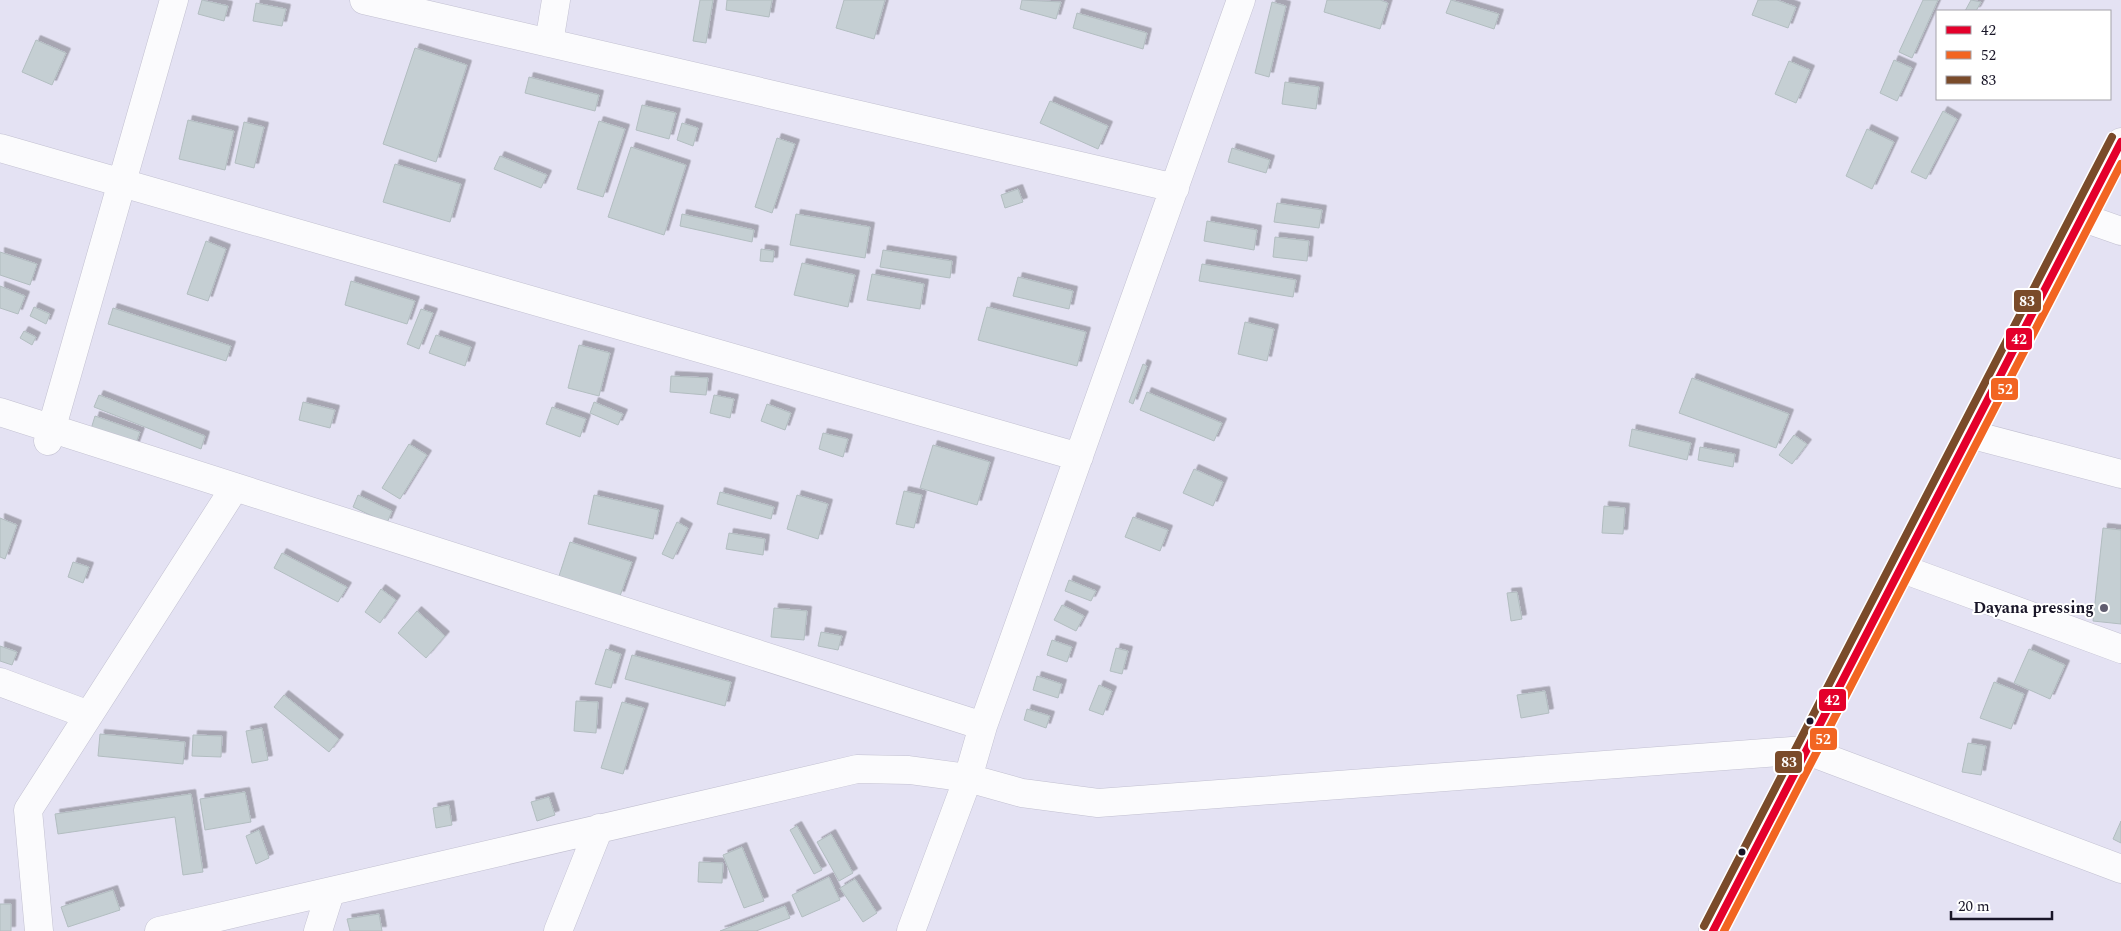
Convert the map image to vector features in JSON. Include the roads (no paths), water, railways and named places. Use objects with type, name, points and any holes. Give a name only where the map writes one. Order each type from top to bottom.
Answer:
[{"type":"main road","points":[[50,435],[174,0]]},
{"type":"main road","points":[[364,0],[1175,188]]},
{"type":"main road","points":[[549,43],[556,0]]},
{"type":"main road","points":[[911,931],[968,778],[983,726],[1241,0]]},
{"type":"main road","points":[[1713,931],[2121,142]]},
{"type":"main road","points":[[0,148],[1079,457]]},
{"type":"main road","points":[[2081,218],[2121,231]]},
{"type":"main road","points":[[0,412],[50,435],[235,487],[983,726]]},
{"type":"main road","points":[[1969,434],[2121,474]]},
{"type":"main road","points":[[39,931],[28,810],[235,487]]},
{"type":"main road","points":[[1900,568],[2121,649]]},
{"type":"main road","points":[[0,682],[89,715]]},
{"type":"main road","points":[[159,931],[857,769],[909,770],[968,778],[1022,793],[1098,803],[1806,750],[2121,869]]},
{"type":"main road","points":[[558,931],[599,828]]},
{"type":"main road","points":[[318,931],[330,892]]},
{"type":"place","name":"Dayana pressing","points":[[2104,608]]}]
